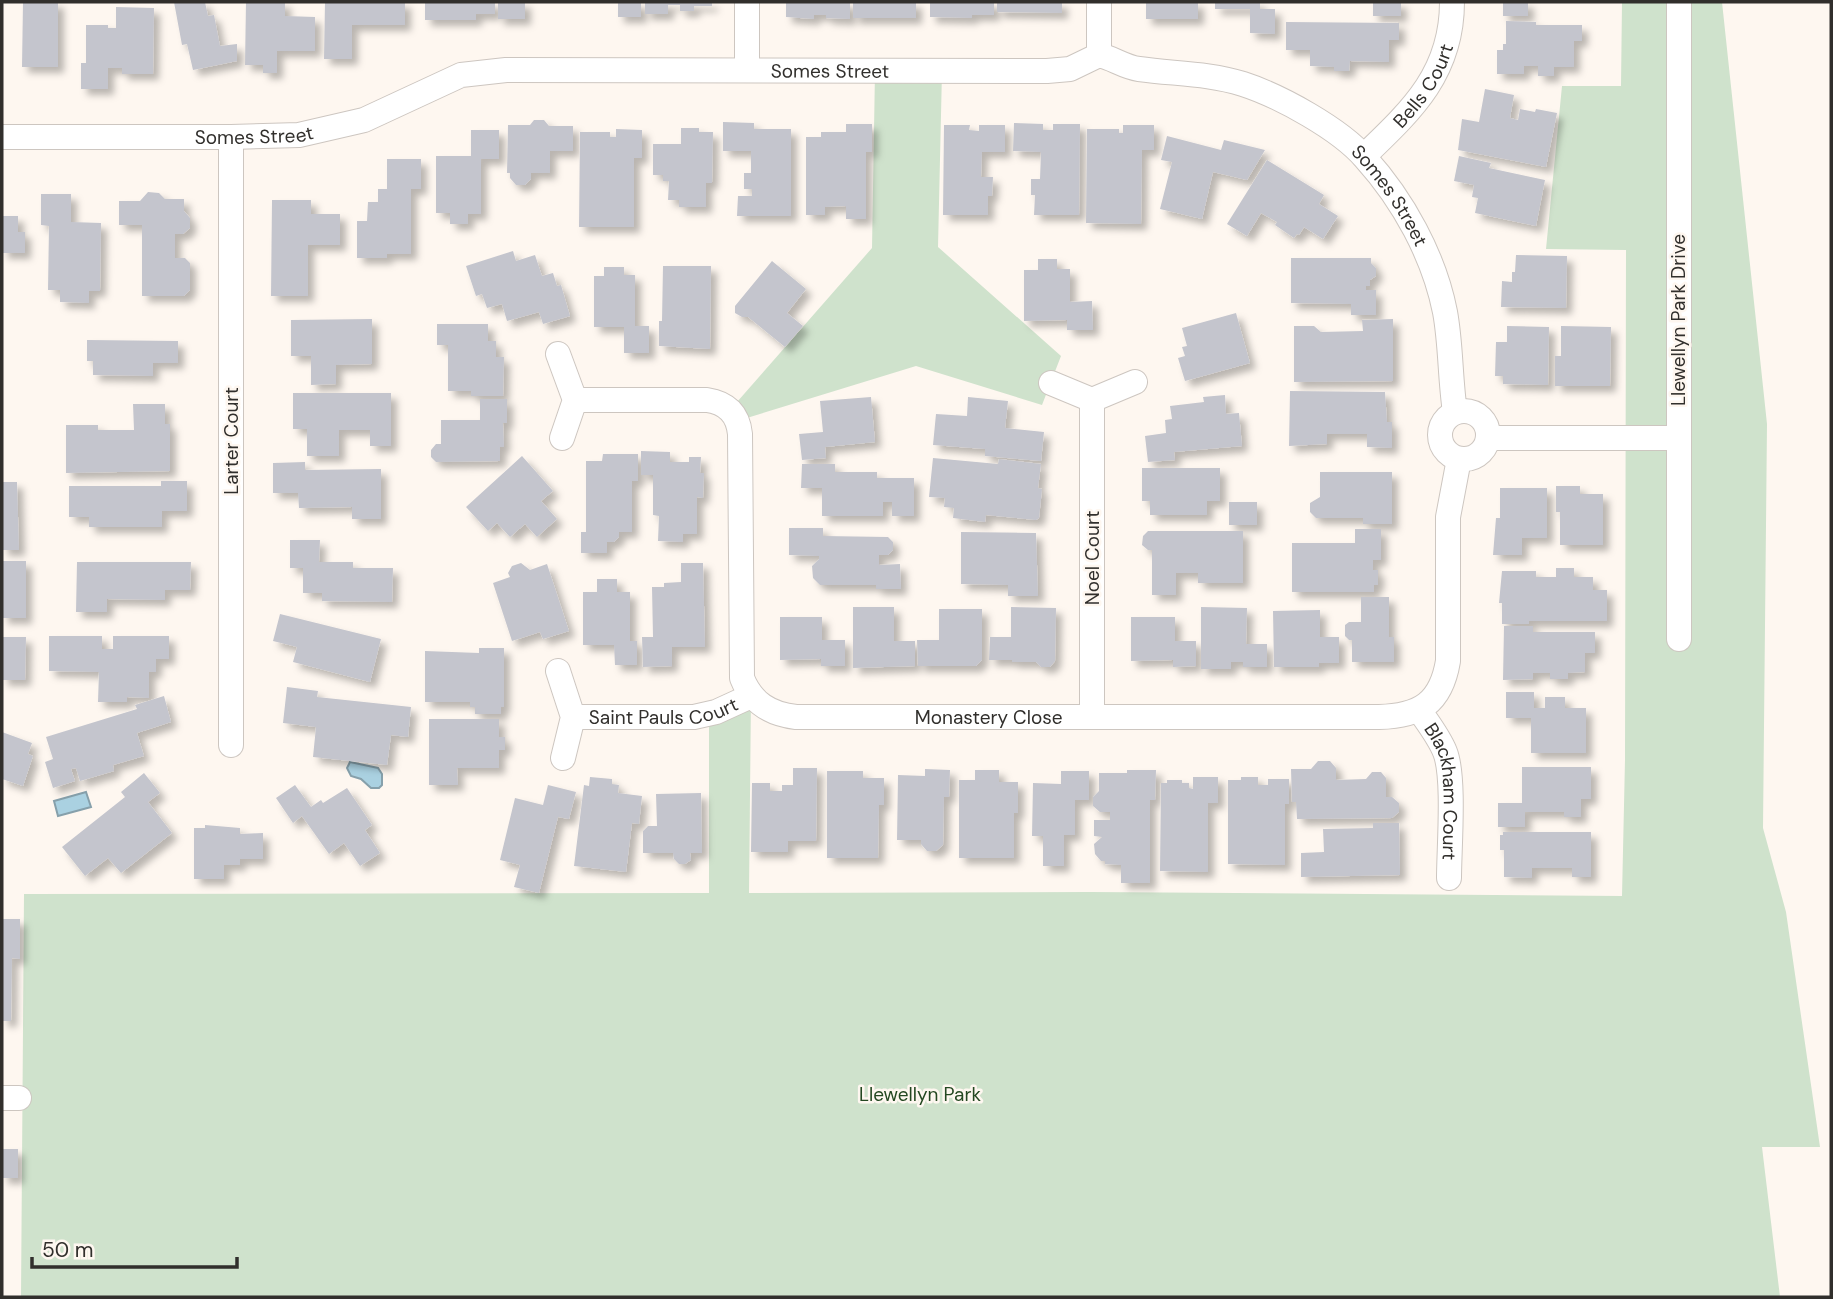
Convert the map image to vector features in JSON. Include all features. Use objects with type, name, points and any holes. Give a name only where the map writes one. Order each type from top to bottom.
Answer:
[{"type":"street","points":[[747,2],[747,70]]},
{"type":"street","points":[[1099,2],[1099,54]]},
{"type":"street","name":"Bells Court","points":[[1364,156],[1409,111],[1434,77],[1451,28],[1452,2]]},
{"type":"street","name":"Llewellyn Park Drive","points":[[1679,2],[1679,639]]},
{"type":"street","name":"Somes Street","points":[[2,137],[299,135],[364,120],[461,75],[483,71],[1047,71],[1070,69],[1099,54],[1136,69],[1200,74],[1265,92],[1299,109],[1364,156],[1404,211],[1421,242],[1437,282],[1445,312],[1455,412]]},
{"type":"street","name":"Larter Court","points":[[231,137],[231,745]]},
{"type":"street","points":[[558,354],[575,400],[562,438]]},
{"type":"street","points":[[1051,383],[1092,400],[1135,382]]},
{"type":"street","points":[[575,400],[707,400],[722,404],[736,417],[740,434],[741,669],[742,678],[751,696]]},
{"type":"street","name":"Noel Court","points":[[1092,400],[1092,716]]},
{"type":"street","points":[[1463,411],[1479,416],[1484,422],[1488,438],[1483,450],[1472,458],[1459,459],[1446,452],[1439,437],[1443,422],[1455,412],[1463,411]]},
{"type":"street","points":[[1488,438],[1678,438]]},
{"type":"street","points":[[1419,710],[1436,695],[1446,675],[1448,516],[1459,459]]},
{"type":"street","name":"Saint Pauls Court","points":[[558,671],[573,718],[563,758]]},
{"type":"street","name":"Monastery Close","points":[[751,696],[775,713],[796,717],[1379,718],[1396,717],[1419,710]]},
{"type":"street","name":"Saint Pauls Court","points":[[573,718],[694,717],[716,712],[751,696]]},
{"type":"street","name":"Blackham Court","points":[[1419,710],[1447,758],[1449,878]]},
{"type":"green space","name":"Llewellyn Park","points":[[1622,2],[1722,2],[1767,424],[1763,828],[1786,912],[1820,1147],[1762,1147],[1780,1297],[21,1297],[24,894],[709,893],[709,714],[751,696],[749,893],[1090,892],[1622,896],[1625,760],[1626,250],[1546,249],[1562,86],[1621,86]]},
{"type":"green space","points":[[875,71],[942,71],[938,247],[1061,356],[1042,405],[916,366],[737,421],[730,410],[872,248]]},
{"type":"water","points":[[350,762],[378,768],[382,774],[382,785],[379,788],[371,788],[361,779],[351,776],[347,768]]},
{"type":"water","points":[[86,792],[91,807],[58,816],[54,801]]},
{"type":"building","points":[[23,2],[58,2],[58,67],[22,67]]},
{"type":"building","points":[[174,2],[205,2],[208,16],[214,15],[220,46],[237,44],[237,61],[193,70],[187,44],[182,45]]},
{"type":"building","points":[[246,2],[285,2],[285,16],[315,17],[315,51],[277,51],[277,73],[263,73],[263,65],[245,65]]},
{"type":"building","points":[[325,2],[405,2],[405,25],[352,25],[352,59],[324,59]]},
{"type":"building","points":[[425,2],[495,2],[495,14],[476,14],[476,20],[425,20]]},
{"type":"building","points":[[498,2],[525,2],[525,19],[498,19]]},
{"type":"building","points":[[618,2],[641,2],[641,17],[618,17]]},
{"type":"building","points":[[645,2],[712,2],[712,6],[694,6],[694,11],[680,11],[680,5],[668,5],[668,14],[645,14]]},
{"type":"building","points":[[786,2],[850,2],[850,19],[826,18],[826,15],[814,15],[814,19],[786,17]]},
{"type":"building","points":[[853,2],[916,2],[916,18],[853,18]]},
{"type":"building","points":[[930,2],[994,2],[994,15],[972,15],[972,18],[930,17]]},
{"type":"building","points":[[997,2],[1062,2],[1062,13],[997,12]]},
{"type":"building","points":[[1146,2],[1198,2],[1198,19],[1146,19]]},
{"type":"building","points":[[1215,2],[1260,2],[1260,9],[1275,9],[1275,34],[1250,33],[1250,9],[1215,9]]},
{"type":"building","points":[[1373,2],[1401,2],[1401,16],[1373,16]]},
{"type":"building","points":[[1503,2],[1528,2],[1528,16],[1503,16]]},
{"type":"building","points":[[116,7],[154,8],[153,74],[122,74],[122,68],[108,68],[108,89],[81,89],[81,63],[86,63],[86,25],[108,25],[108,28],[116,28]]},
{"type":"building","points":[[1506,21],[1536,22],[1536,25],[1582,25],[1582,41],[1574,41],[1574,67],[1554,67],[1554,76],[1538,76],[1538,66],[1524,66],[1524,74],[1497,74],[1497,50],[1503,50],[1503,44],[1506,44]]},
{"type":"building","points":[[1286,22],[1399,23],[1399,40],[1389,40],[1389,62],[1350,61],[1349,71],[1334,71],[1334,67],[1310,66],[1310,50],[1286,50]]},
{"type":"building","points":[[1485,89],[1514,95],[1510,118],[1518,120],[1520,109],[1557,113],[1546,167],[1458,150],[1462,119],[1479,122]]},
{"type":"building","points":[[534,120],[544,120],[549,126],[573,126],[573,151],[550,151],[550,173],[531,173],[531,179],[525,185],[516,185],[510,178],[510,173],[507,173],[508,125],[530,125]]},
{"type":"building","points":[[723,122],[754,123],[754,129],[791,129],[791,216],[737,216],[738,196],[752,196],[752,189],[744,189],[744,173],[751,173],[751,151],[723,151]]},
{"type":"building","points":[[1014,123],[1043,124],[1043,130],[1053,130],[1053,124],[1080,124],[1079,215],[1034,215],[1035,195],[1031,195],[1031,179],[1040,179],[1041,152],[1013,151]]},
{"type":"building","points":[[846,124],[872,124],[872,152],[866,152],[866,219],[846,219],[846,206],[825,207],[825,215],[806,215],[806,137],[821,137],[821,132],[846,132]]},
{"type":"building","points":[[944,125],[970,125],[969,130],[979,131],[979,125],[1005,125],[1005,152],[982,152],[981,177],[993,177],[992,196],[988,196],[988,215],[943,215]]},
{"type":"building","points":[[1123,125],[1154,125],[1154,150],[1142,150],[1141,224],[1086,223],[1087,129],[1119,129],[1119,133],[1123,133]]},
{"type":"building","points":[[681,128],[699,128],[699,132],[713,132],[712,183],[706,183],[706,207],[679,207],[679,200],[668,200],[669,181],[663,181],[663,175],[653,175],[653,144],[681,144]]},
{"type":"building","points":[[616,129],[642,130],[642,158],[634,158],[634,227],[579,227],[580,132],[610,132],[610,137],[616,137]]},
{"type":"building","points":[[471,130],[499,130],[499,159],[481,159],[481,214],[468,214],[468,224],[450,224],[450,213],[436,213],[436,156],[471,156]]},
{"type":"building","points":[[1167,136],[1221,150],[1224,140],[1265,150],[1247,180],[1213,172],[1202,219],[1160,209],[1172,162],[1161,160]]},
{"type":"building","points":[[1459,156],[1491,163],[1489,168],[1545,180],[1536,226],[1475,213],[1478,198],[1472,197],[1474,185],[1454,181]]},
{"type":"building","points":[[387,159],[421,159],[421,189],[411,189],[411,254],[387,254],[387,258],[357,258],[357,221],[367,221],[368,202],[378,202],[378,189],[387,189]]},
{"type":"building","points":[[1267,160],[1324,195],[1319,204],[1338,216],[1323,239],[1304,227],[1294,238],[1275,225],[1277,222],[1261,213],[1247,236],[1227,224]]},
{"type":"building","points":[[148,192],[159,193],[165,199],[184,199],[184,211],[190,218],[190,228],[183,234],[175,234],[175,258],[185,258],[190,263],[190,290],[184,296],[142,296],[142,225],[119,225],[119,201],[140,201]]},
{"type":"building","points":[[41,194],[71,194],[71,222],[101,223],[100,291],[89,291],[89,303],[60,302],[60,290],[48,290],[49,226],[41,225]]},
{"type":"building","points":[[272,200],[311,200],[311,214],[340,214],[340,245],[308,245],[308,296],[271,296]]},
{"type":"building","points":[[2,216],[18,216],[18,232],[25,232],[25,253],[2,253]]},
{"type":"building","points":[[513,251],[516,261],[535,255],[542,276],[553,273],[557,286],[561,285],[570,316],[543,324],[539,312],[507,321],[502,304],[487,308],[482,294],[476,296],[466,266]]},
{"type":"building","points":[[1516,255],[1567,256],[1566,308],[1501,307],[1502,281],[1512,282]]},
{"type":"building","points":[[1291,258],[1371,258],[1371,263],[1376,268],[1376,276],[1370,280],[1370,286],[1366,286],[1366,290],[1376,290],[1376,315],[1351,315],[1351,304],[1291,303]]},
{"type":"building","points":[[1038,259],[1057,259],[1057,269],[1070,269],[1070,302],[1092,301],[1093,330],[1067,330],[1067,320],[1024,321],[1024,270],[1038,270]]},
{"type":"building","points":[[772,261],[806,289],[787,313],[803,326],[785,347],[748,317],[735,313],[735,306]]},
{"type":"building","points":[[663,266],[711,266],[710,349],[659,346]]},
{"type":"building","points":[[604,267],[624,267],[624,275],[635,275],[635,326],[649,326],[649,353],[624,353],[624,327],[594,327],[594,276],[604,276]]},
{"type":"building","points":[[1236,313],[1250,363],[1185,381],[1178,358],[1185,356],[1182,347],[1187,346],[1182,328]]},
{"type":"building","points":[[372,319],[372,364],[336,365],[336,384],[311,385],[311,356],[291,356],[291,320]]},
{"type":"building","points":[[1393,319],[1393,381],[1294,382],[1294,326],[1314,326],[1321,332],[1363,331],[1362,320]]},
{"type":"building","points":[[437,324],[488,324],[488,341],[496,341],[496,357],[504,357],[503,396],[471,396],[471,391],[448,391],[448,345],[437,345]]},
{"type":"building","points":[[1507,326],[1549,327],[1548,385],[1503,384],[1503,376],[1495,376],[1496,342],[1507,342]]},
{"type":"building","points":[[1561,326],[1611,327],[1610,386],[1555,386],[1555,356],[1561,356]]},
{"type":"building","points":[[87,340],[178,341],[178,363],[153,363],[153,376],[93,375],[93,361],[87,361]]},
{"type":"building","points":[[1290,391],[1385,392],[1387,422],[1392,422],[1392,448],[1367,447],[1367,434],[1327,434],[1327,444],[1289,446]]},
{"type":"building","points":[[293,393],[391,393],[391,446],[370,446],[370,430],[339,430],[339,456],[307,456],[307,429],[293,429]]},
{"type":"building","points":[[1225,395],[1226,414],[1239,413],[1242,446],[1174,452],[1175,460],[1148,462],[1145,436],[1166,433],[1165,420],[1172,419],[1170,406],[1204,402],[1203,397]]},
{"type":"building","points":[[871,397],[875,442],[825,447],[826,458],[802,460],[799,434],[823,432],[820,401]]},
{"type":"building","points":[[968,397],[1008,401],[1005,428],[1044,432],[1041,461],[985,456],[985,449],[933,445],[936,414],[967,416]]},
{"type":"building","points":[[480,399],[507,399],[507,423],[503,423],[504,447],[500,447],[500,461],[436,462],[431,457],[431,450],[436,444],[441,444],[441,420],[480,420]]},
{"type":"building","points":[[133,404],[165,404],[165,424],[170,424],[170,471],[66,473],[66,425],[98,425],[98,430],[134,430]]},
{"type":"building","points":[[641,451],[670,452],[670,462],[689,462],[689,457],[701,457],[700,473],[704,473],[703,498],[697,497],[697,534],[683,534],[683,542],[658,541],[659,516],[653,515],[653,475],[641,475]]},
{"type":"building","points":[[603,454],[638,454],[638,481],[632,481],[632,532],[619,532],[619,537],[614,542],[607,542],[607,553],[581,553],[581,532],[586,532],[586,461],[602,461]]},
{"type":"building","points":[[522,456],[553,491],[541,501],[557,519],[537,537],[525,524],[510,537],[497,523],[488,531],[466,507]]},
{"type":"building","points":[[933,458],[998,464],[999,459],[1041,464],[1038,488],[1042,489],[1039,518],[1036,520],[986,515],[985,522],[953,518],[954,508],[944,507],[945,498],[929,497]]},
{"type":"building","points":[[305,462],[305,470],[381,469],[381,519],[352,519],[352,507],[299,508],[298,493],[273,493],[273,463]]},
{"type":"building","points":[[802,464],[835,464],[835,472],[877,472],[877,478],[914,478],[914,516],[892,516],[892,502],[883,502],[883,516],[822,516],[822,488],[801,488]]},
{"type":"building","points":[[1142,468],[1220,468],[1220,501],[1207,501],[1207,515],[1150,515],[1150,501],[1142,501]]},
{"type":"building","points":[[1320,472],[1392,472],[1392,524],[1363,524],[1363,518],[1316,518],[1310,512],[1310,503],[1320,497]]},
{"type":"building","points":[[161,481],[187,481],[187,511],[162,511],[162,527],[89,527],[89,517],[69,517],[69,486],[161,486]]},
{"type":"building","points":[[2,482],[17,482],[19,550],[2,550]]},
{"type":"building","points":[[1556,486],[1580,486],[1580,494],[1603,494],[1603,545],[1560,545],[1560,512],[1556,512]]},
{"type":"building","points":[[1500,488],[1547,488],[1547,538],[1522,538],[1522,555],[1493,555],[1496,518],[1500,518]]},
{"type":"building","points":[[1229,502],[1257,502],[1257,525],[1229,525]]},
{"type":"building","points":[[789,528],[823,528],[823,536],[888,537],[893,542],[893,550],[888,555],[879,555],[879,565],[900,564],[901,589],[876,589],[876,585],[820,585],[813,578],[812,566],[819,556],[789,555]]},
{"type":"building","points":[[1355,529],[1381,529],[1381,560],[1373,560],[1373,570],[1378,570],[1378,585],[1374,585],[1374,592],[1292,592],[1292,543],[1355,543]]},
{"type":"building","points":[[1148,531],[1243,531],[1243,583],[1198,583],[1198,573],[1176,573],[1176,595],[1152,595],[1152,550],[1142,545],[1143,536]]},
{"type":"building","points":[[961,532],[1036,533],[1038,596],[1008,596],[1008,585],[961,584]]},
{"type":"building","points":[[290,540],[320,540],[319,562],[353,562],[353,568],[393,568],[392,602],[322,601],[322,593],[303,593],[303,568],[290,568]]},
{"type":"building","points":[[2,561],[26,561],[26,618],[2,618]]},
{"type":"building","points":[[77,562],[191,562],[190,590],[165,590],[165,600],[107,599],[107,612],[76,612]]},
{"type":"building","points":[[521,563],[530,570],[547,564],[569,631],[543,639],[540,632],[512,641],[493,583],[510,577],[508,573],[512,566]]},
{"type":"building","points":[[681,563],[703,563],[705,647],[672,647],[672,666],[643,667],[642,637],[653,637],[652,587],[681,582]]},
{"type":"building","points":[[1556,568],[1574,568],[1574,577],[1593,577],[1593,590],[1607,590],[1607,621],[1529,621],[1529,624],[1502,624],[1502,603],[1499,603],[1502,571],[1536,571],[1536,577],[1556,577]]},
{"type":"building","points":[[597,579],[617,579],[617,592],[630,592],[630,641],[637,641],[637,665],[615,665],[614,645],[583,645],[583,592],[597,592]]},
{"type":"building","points":[[1361,597],[1389,597],[1389,637],[1394,637],[1394,662],[1352,662],[1352,640],[1345,636],[1345,625],[1349,622],[1361,622]]},
{"type":"building","points":[[853,607],[894,607],[894,641],[915,641],[915,666],[853,668]]},
{"type":"building","points":[[1011,607],[1056,608],[1055,661],[1050,667],[1041,667],[1036,662],[989,660],[990,637],[1011,637]]},
{"type":"building","points":[[1201,607],[1247,608],[1246,644],[1267,644],[1267,667],[1243,667],[1243,662],[1231,662],[1231,669],[1201,669]]},
{"type":"building","points":[[939,609],[982,609],[982,660],[976,666],[918,666],[917,640],[939,640]]},
{"type":"building","points":[[1320,610],[1320,637],[1339,637],[1339,663],[1319,663],[1319,667],[1274,667],[1273,611]]},
{"type":"building","points":[[280,614],[381,639],[370,682],[293,662],[297,647],[273,641]]},
{"type":"building","points":[[780,617],[822,617],[822,640],[845,640],[845,666],[821,666],[821,659],[780,660]]},
{"type":"building","points":[[1131,617],[1175,617],[1175,641],[1196,641],[1196,666],[1173,667],[1173,660],[1131,661]]},
{"type":"building","points":[[1504,626],[1533,626],[1533,632],[1595,632],[1595,653],[1585,653],[1585,672],[1568,673],[1568,679],[1550,679],[1550,673],[1533,673],[1533,679],[1503,680]]},
{"type":"building","points":[[49,636],[102,636],[102,649],[113,649],[113,636],[169,636],[169,659],[156,659],[156,672],[149,672],[149,698],[127,697],[127,702],[98,702],[99,672],[49,671]]},
{"type":"building","points":[[2,637],[26,637],[25,680],[2,680]]},
{"type":"building","points":[[479,648],[504,648],[504,707],[501,707],[501,714],[475,714],[475,707],[470,707],[470,702],[425,702],[425,651],[479,653]]},
{"type":"building","points":[[287,687],[318,691],[317,697],[411,707],[408,737],[391,735],[387,765],[313,757],[316,727],[283,723]]},
{"type":"building","points":[[1506,692],[1534,692],[1534,708],[1545,708],[1545,697],[1565,697],[1565,708],[1586,708],[1586,753],[1531,753],[1531,718],[1506,718]]},
{"type":"building","points":[[164,696],[171,722],[137,733],[144,756],[113,765],[114,771],[80,781],[76,768],[71,769],[75,781],[53,788],[45,762],[53,759],[46,737],[137,709],[135,705]]},
{"type":"building","points":[[429,719],[499,719],[499,737],[505,737],[505,750],[499,750],[499,768],[457,768],[458,785],[429,785]]},
{"type":"building","points":[[2,732],[32,743],[28,754],[33,756],[23,786],[2,779]]},
{"type":"building","points":[[1318,761],[1330,761],[1336,768],[1336,780],[1366,779],[1372,772],[1381,772],[1386,778],[1386,797],[1392,797],[1399,803],[1399,812],[1392,818],[1297,819],[1296,802],[1292,802],[1291,769],[1311,769]]},
{"type":"building","points":[[1522,767],[1591,767],[1591,799],[1581,799],[1581,817],[1564,817],[1564,812],[1525,812],[1525,827],[1498,827],[1498,803],[1522,803]]},
{"type":"building","points":[[793,768],[817,768],[816,841],[788,841],[788,852],[751,852],[752,783],[770,783],[770,791],[782,791],[782,785],[793,785]]},
{"type":"building","points":[[925,769],[950,770],[949,797],[944,797],[943,845],[936,851],[927,851],[921,840],[897,840],[898,775],[925,776]]},
{"type":"building","points":[[975,770],[999,770],[999,782],[1018,782],[1018,813],[1014,813],[1014,858],[959,858],[959,780],[975,780]]},
{"type":"building","points":[[1127,770],[1156,770],[1155,800],[1150,800],[1150,883],[1121,883],[1121,865],[1105,864],[1105,861],[1101,861],[1095,854],[1094,844],[1102,837],[1094,836],[1094,820],[1110,820],[1110,812],[1100,812],[1093,806],[1093,797],[1099,791],[1099,773],[1127,773]]},
{"type":"building","points":[[827,771],[863,771],[863,778],[884,778],[884,805],[879,805],[878,858],[827,858]]},
{"type":"building","points":[[1061,771],[1089,771],[1089,800],[1075,800],[1075,835],[1064,835],[1064,866],[1043,866],[1043,836],[1032,836],[1033,783],[1061,784]]},
{"type":"building","points":[[144,773],[160,793],[148,802],[172,833],[121,873],[108,858],[85,876],[62,847],[125,797],[121,792]]},
{"type":"building","points":[[590,777],[612,779],[612,784],[619,785],[618,793],[642,796],[639,824],[632,823],[626,872],[574,866],[584,785],[589,786]]},
{"type":"building","points":[[1193,777],[1218,777],[1218,803],[1208,803],[1208,872],[1160,871],[1161,783],[1167,783],[1167,780],[1182,780],[1182,783],[1189,783],[1189,788],[1193,789]]},
{"type":"building","points":[[1241,777],[1258,777],[1258,785],[1268,785],[1268,779],[1289,779],[1289,804],[1285,804],[1285,865],[1228,864],[1228,780],[1241,780]]},
{"type":"building","points":[[295,785],[311,807],[347,788],[372,825],[365,830],[380,853],[360,866],[344,843],[329,854],[302,816],[293,823],[276,798]]},
{"type":"building","points":[[548,785],[576,792],[569,819],[558,817],[539,893],[514,887],[520,865],[500,860],[515,798],[543,805]]},
{"type":"building","points":[[701,793],[702,853],[690,853],[691,860],[679,864],[673,853],[643,853],[643,831],[648,826],[657,826],[656,794]]},
{"type":"building","points":[[1373,823],[1399,823],[1400,875],[1301,877],[1301,853],[1324,852],[1323,829],[1373,828]]},
{"type":"building","points":[[205,825],[240,828],[240,834],[263,833],[263,859],[240,859],[240,865],[224,865],[224,879],[194,879],[194,828],[205,828]]},
{"type":"building","points":[[1503,832],[1591,832],[1591,877],[1572,877],[1572,868],[1532,868],[1532,878],[1504,877],[1504,850],[1500,850],[1500,835],[1503,835]]},
{"type":"building","points":[[2,919],[20,919],[20,959],[12,958],[11,1021],[2,1021]]},
{"type":"building","points":[[2,1149],[18,1149],[18,1178],[2,1178]]}]
